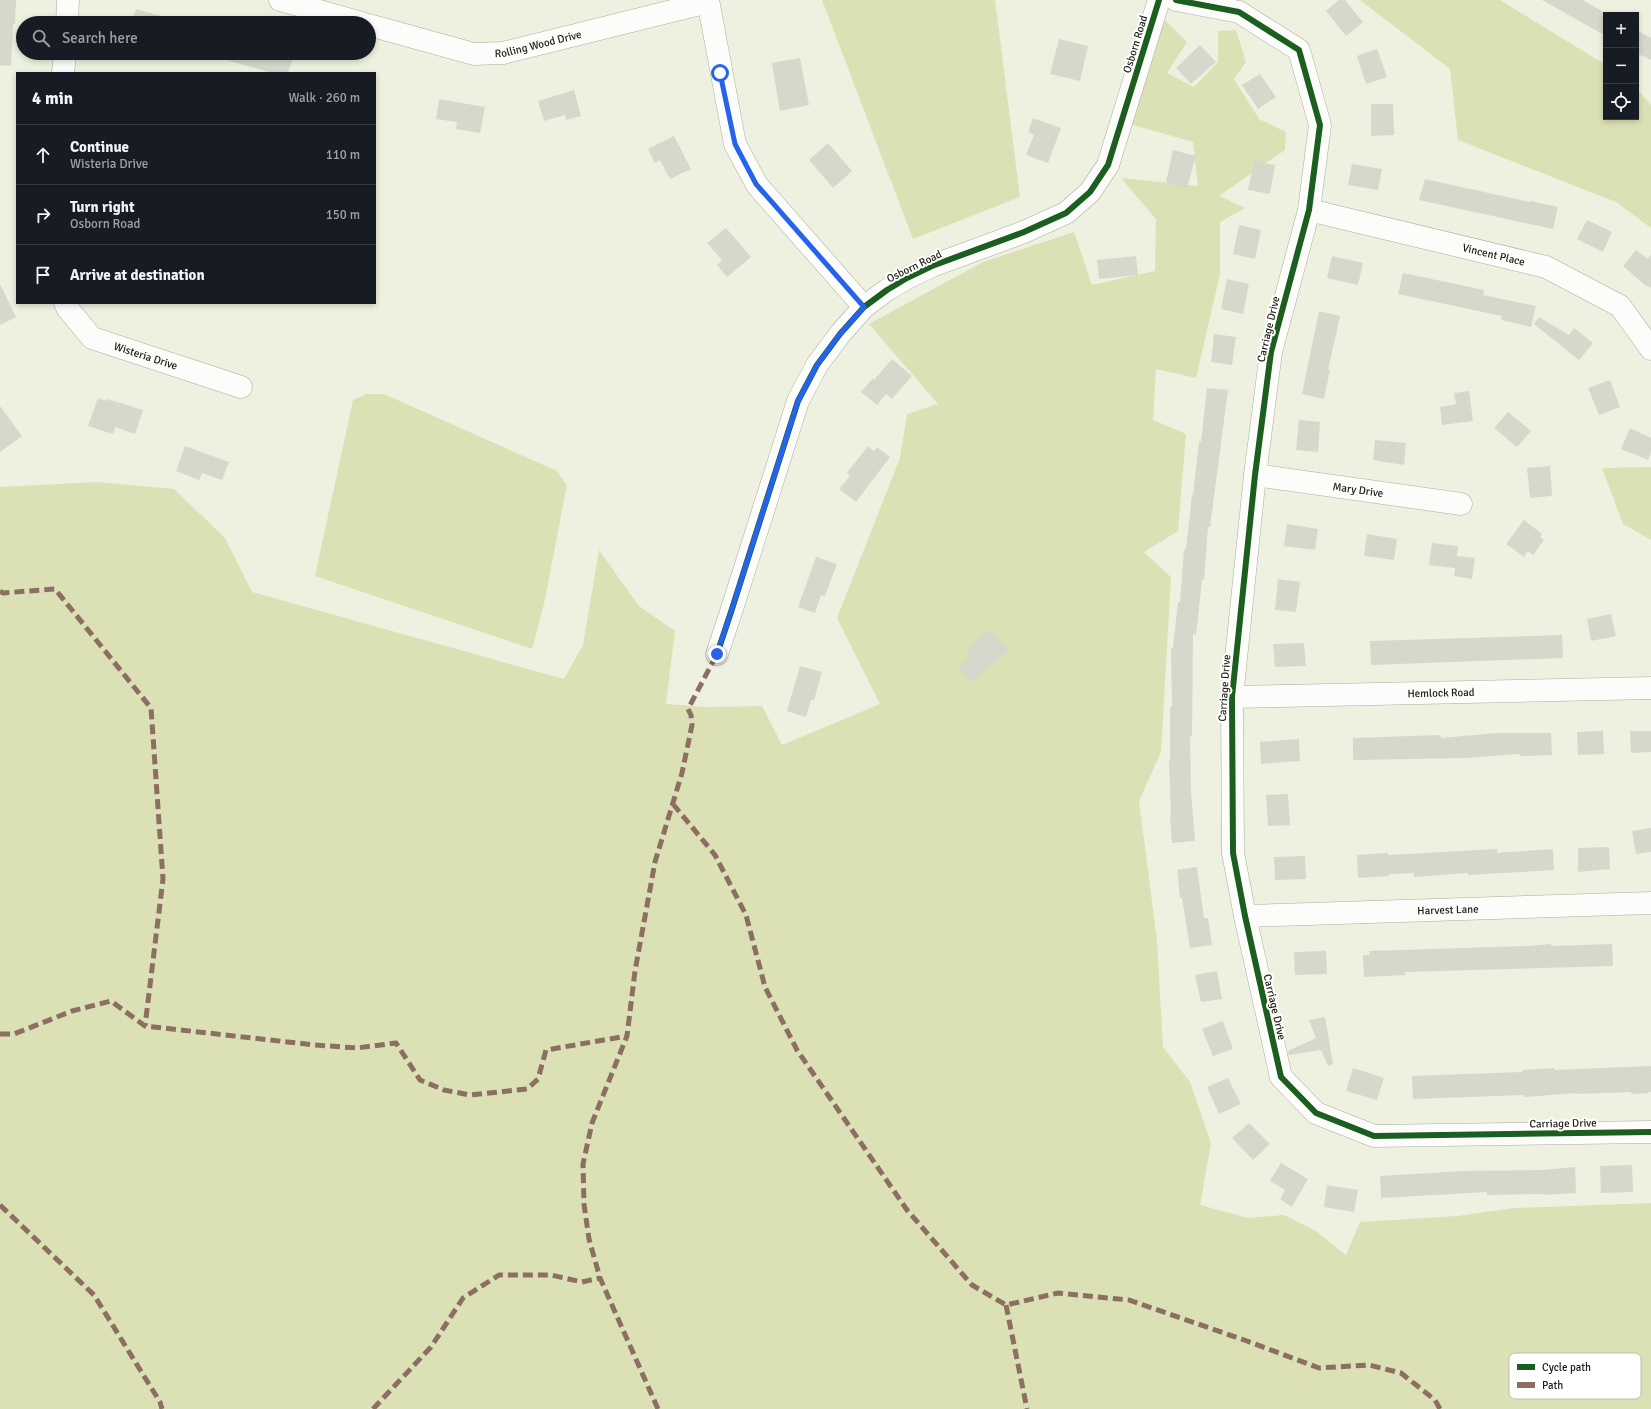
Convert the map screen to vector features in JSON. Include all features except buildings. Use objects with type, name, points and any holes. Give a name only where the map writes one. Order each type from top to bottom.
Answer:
[{"type":"street","points":[[67,16],[68,0]]},
{"type":"street","name":"Osborn Road","points":[[717,654],[798,401],[817,365],[840,334],[864,307],[888,290],[907,278],[932,266],[1024,232],[1066,213],[1090,192],[1108,165],[1159,0]]},
{"type":"street","name":"Carriage Drive","points":[[1176,0],[1239,12],[1299,50],[1320,125],[1309,210],[1271,352],[1255,475],[1232,698],[1233,853],[1245,916],[1281,1077],[1316,1113],[1374,1136],[1651,1132]]},
{"type":"street","points":[[286,1],[338,16]]},
{"type":"street","points":[[708,1],[735,144],[756,184],[864,307]]},
{"type":"street","name":"Rolling Wood Drive","points":[[376,27],[474,54],[503,53],[708,1]]},
{"type":"street","points":[[64,72],[65,60]]},
{"type":"street","name":"Vincent Place","points":[[1309,210],[1546,267],[1620,306],[1651,349]]},
{"type":"street","name":"Wisteria Drive","points":[[66,304],[92,338],[241,387]]},
{"type":"street","name":"Mary Drive","points":[[1255,475],[1462,504]]},
{"type":"street","name":"Hemlock Road","points":[[1232,698],[1651,688]]},
{"type":"street","name":"Harvest Lane","points":[[1245,916],[1651,903]]},
{"type":"green space","points":[[822,0],[995,0],[1020,197],[913,239]]},
{"type":"green space","points":[[1360,0],[1500,0],[1603,63],[1603,120],[1639,120],[1639,91],[1651,105],[1651,228],[1616,202],[1458,140],[1450,69]]},
{"type":"green space","points":[[1165,20],[1187,42],[1167,73],[1194,87],[1218,62],[1218,31],[1236,30],[1246,62],[1234,79],[1259,119],[1286,132],[1285,150],[1219,196],[1245,208],[1220,222],[1220,274],[1196,378],[1156,369],[1153,420],[1186,434],[1178,531],[1144,552],[1171,577],[1161,752],[1139,801],[1157,940],[1163,1047],[1190,1082],[1211,1143],[1200,1205],[1248,1218],[1284,1215],[1316,1231],[1346,1255],[1360,1222],[1457,1216],[1514,1208],[1651,1203],[1651,1409],[0,1409],[0,487],[98,482],[174,489],[225,538],[252,592],[564,679],[583,645],[599,550],[639,606],[675,631],[666,704],[707,707],[762,706],[782,745],[880,704],[837,618],[900,458],[907,414],[938,404],[869,324],[983,262],[1074,232],[1092,285],[1155,271],[1156,219],[1121,178],[1198,186],[1193,142],[1130,124]]},
{"type":"green space","points":[[367,394],[384,394],[557,471],[567,485],[544,604],[532,649],[315,576],[353,400]]},
{"type":"green space","points":[[1651,467],[1651,540],[1623,524],[1602,468]]},
{"type":"marked path","points":[[0,591],[3,593],[55,589],[151,708],[163,879],[145,1026]]},
{"type":"marked path","points":[[658,1409],[600,1278],[589,1239],[584,1204],[583,1164],[592,1123],[627,1036],[635,971],[655,862],[682,773],[692,725],[691,715],[688,709],[717,654]]},
{"type":"marked path","points":[[673,804],[715,855],[746,915],[765,987],[797,1050],[907,1210],[972,1285],[1006,1305],[1058,1293],[1129,1300],[1319,1368],[1369,1365],[1401,1373],[1435,1400],[1440,1409]]},
{"type":"marked path","points":[[0,1034],[14,1034],[72,1011],[111,1001],[145,1026],[315,1045],[357,1048],[396,1043],[420,1080],[444,1090],[470,1095],[527,1089],[538,1079],[546,1050],[627,1036]]},
{"type":"marked path","points":[[0,1205],[94,1295],[160,1402],[162,1409]]},
{"type":"marked path","points":[[373,1409],[431,1347],[463,1298],[499,1275],[551,1275],[582,1282],[600,1278]]},
{"type":"marked path","points":[[1006,1305],[1027,1409]]},
{"type":"cycle path","points":[[717,654],[798,401],[817,365],[840,334],[864,307],[887,290],[932,266],[1024,232],[1066,213],[1090,192],[1108,165],[1159,0]]},
{"type":"cycle path","points":[[1176,0],[1239,12],[1299,50],[1320,125],[1309,210],[1271,352],[1255,475],[1232,697],[1233,853],[1245,916],[1281,1077],[1316,1113],[1374,1136],[1651,1132]]},
{"type":"route","points":[[717,654],[798,401],[817,365],[840,334],[864,307],[756,184],[735,144],[720,73]]}]
